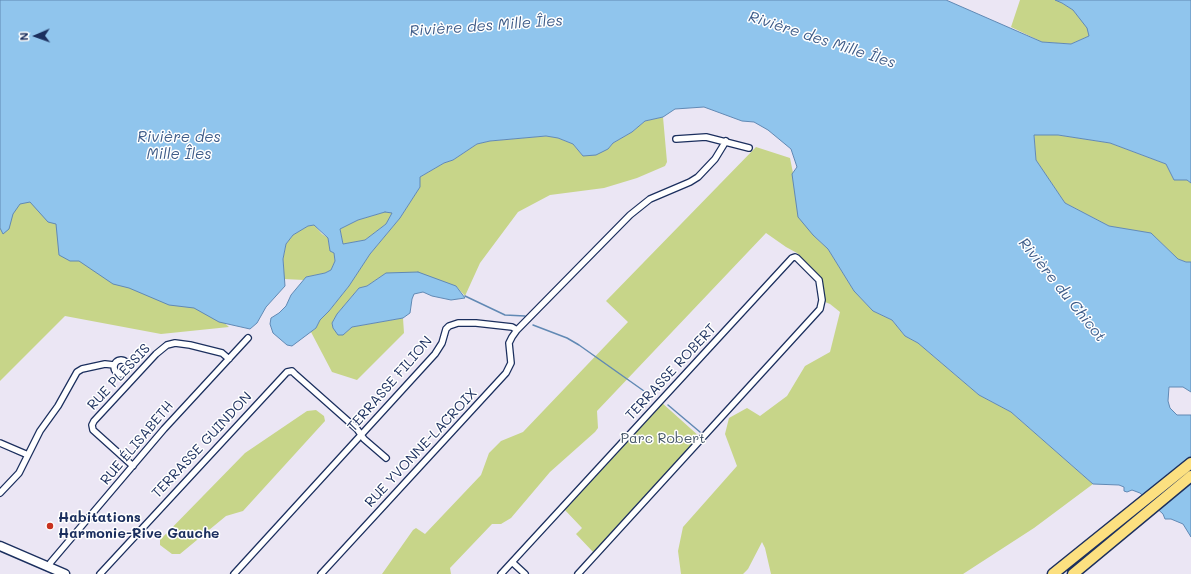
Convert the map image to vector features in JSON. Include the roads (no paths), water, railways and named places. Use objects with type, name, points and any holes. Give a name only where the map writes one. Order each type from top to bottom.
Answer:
[{"type":"highway","points":[[1073,574],[1191,462]]},
{"type":"highway","points":[[1053,574],[1191,476]]},
{"type":"main road","points":[[0,546],[65,574]]},
{"type":"street","points":[[676,139],[706,137],[749,148]]},
{"type":"street","points":[[517,330],[630,215],[650,199],[690,182],[698,177],[715,159],[726,141]]},
{"type":"street","name":"TERRASSE ROBERT","points":[[501,574],[794,257],[797,258],[820,280],[822,302],[820,309],[578,574]]},
{"type":"street","name":"TERRASSE FILION","points":[[234,574],[438,351],[446,329],[449,326],[458,323],[476,323],[512,327],[517,330]]},
{"type":"street","name":"RUE YVONNE-LACROIX","points":[[321,574],[503,377],[511,365],[509,343],[513,334],[517,330]]},
{"type":"street","name":"RUE ÉLISABETH","points":[[48,567],[175,416],[248,338]]},
{"type":"street","name":"RUE PLESSIS","points":[[133,466],[95,432],[92,426],[94,421],[156,354],[166,346],[175,343],[190,345],[222,354],[229,359]]},
{"type":"street","points":[[0,493],[19,473],[41,429],[58,406],[77,372],[82,369],[105,364],[114,365]]},
{"type":"street","name":"TERRASSE GUINDON","points":[[100,574],[283,374],[290,371],[295,374],[359,430],[362,435]]},
{"type":"street","points":[[362,435],[386,458]]},
{"type":"street","points":[[0,443],[28,455]]},
{"type":"street","points":[[512,562],[525,574]]},
{"type":"water","name":"Rivière des Mille Îles","points":[[0,0],[946,0],[1042,42],[1071,44],[1089,36],[1087,28],[1073,10],[1055,0],[1191,0],[1191,183],[1187,180],[1174,180],[1166,164],[1110,143],[1058,135],[1034,135],[1036,160],[1065,203],[1109,226],[1151,233],[1178,259],[1191,262],[1191,392],[1183,387],[1169,387],[1168,401],[1170,408],[1177,415],[1191,415],[1191,537],[1183,524],[1171,519],[1165,519],[1163,514],[1140,493],[1132,490],[1127,492],[1124,491],[1124,487],[1119,485],[1093,484],[1011,412],[979,395],[918,343],[905,336],[892,320],[873,311],[854,291],[828,249],[813,235],[798,217],[792,174],[797,167],[791,149],[768,130],[754,122],[742,121],[704,107],[675,109],[663,117],[645,121],[632,132],[613,143],[608,149],[596,155],[583,156],[573,144],[558,138],[546,136],[490,141],[477,144],[453,160],[444,163],[420,177],[420,187],[400,218],[370,254],[349,286],[320,320],[316,328],[292,346],[287,345],[273,333],[270,324],[271,318],[286,306],[291,295],[306,277],[325,273],[331,270],[335,261],[334,253],[330,251],[328,238],[314,225],[308,226],[293,235],[286,244],[283,259],[285,286],[266,307],[257,323],[250,329],[219,322],[194,308],[169,305],[129,288],[113,284],[79,261],[70,261],[59,255],[56,224],[48,222],[30,202],[20,204],[13,214],[9,229],[3,234],[0,228]],"holes":[[[385,212],[392,213],[386,224],[365,240],[343,244],[340,229],[358,220]]]},
{"type":"water","points":[[418,272],[456,286],[465,298],[451,300],[432,296],[423,292],[414,294],[410,313],[403,318],[352,327],[343,335],[338,335],[333,328],[332,323],[337,314],[359,288],[367,286],[386,273]]},
{"type":"waterway","points":[[465,296],[505,315],[525,316]]},
{"type":"waterway","points":[[533,325],[567,338],[579,345],[651,396]]},
{"type":"waterway","points":[[668,405],[700,432]]},
{"type":"place","name":"Habitations Harmonie-Rive Gauche","points":[[50,526]]},
{"type":"water label","name":"Rivière du Chicot","points":[[1062,290]]},
{"type":"park label","name":"Parc Robert","points":[[663,439]]}]
